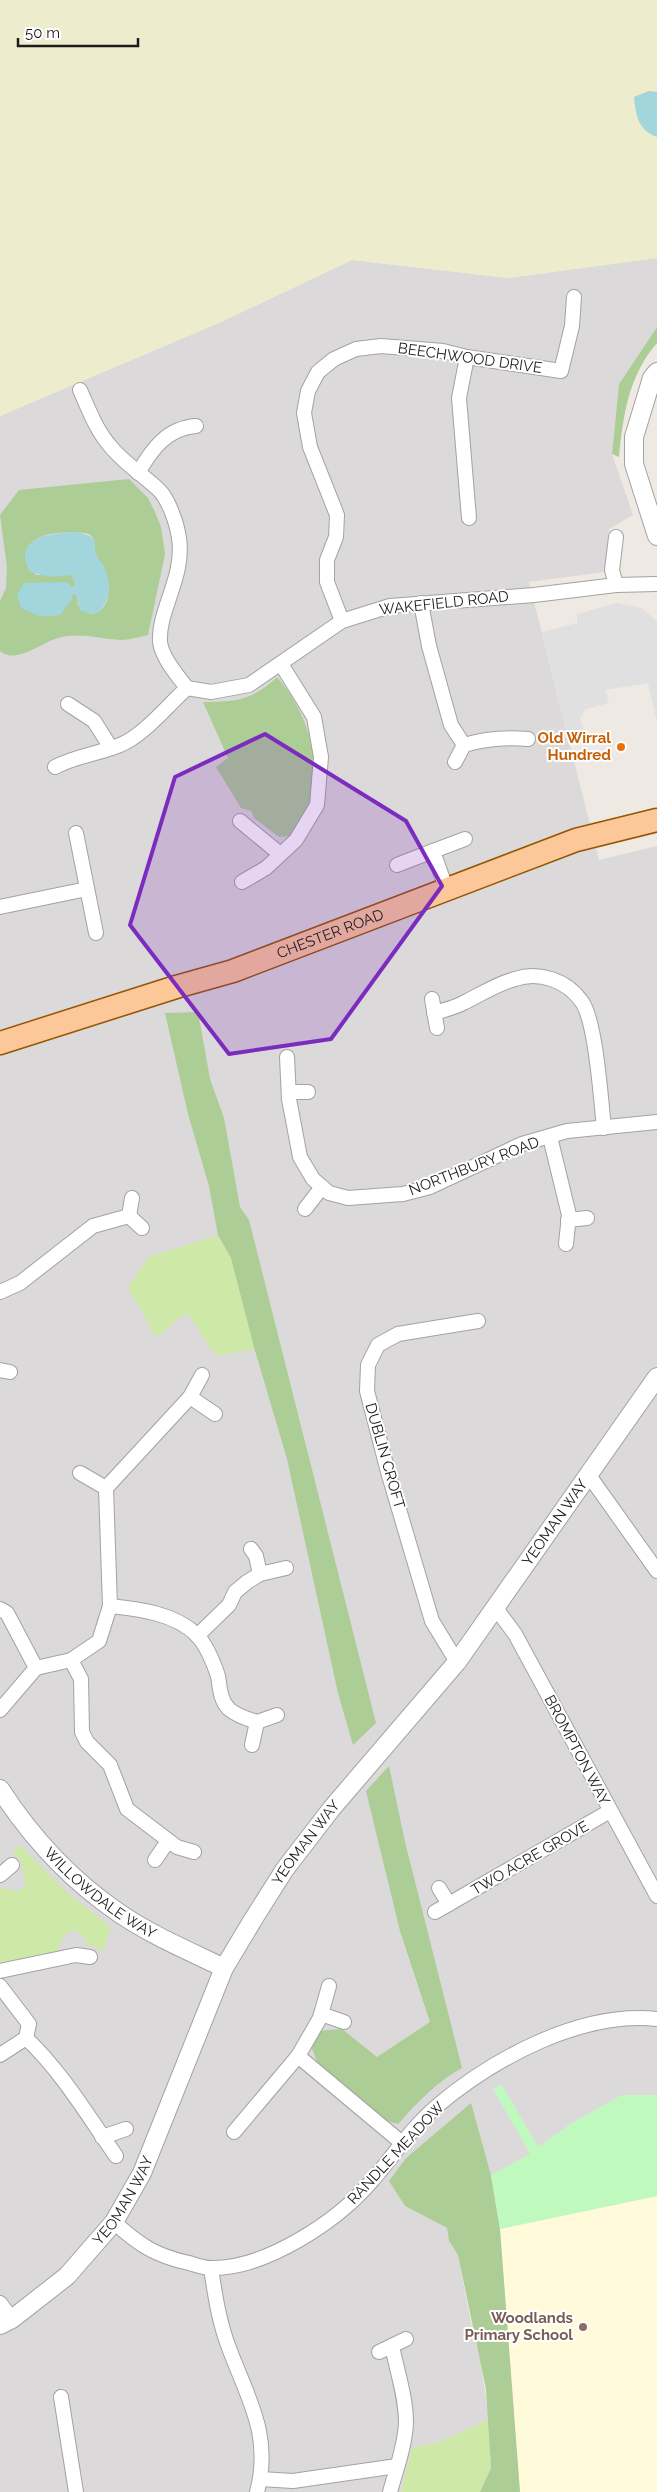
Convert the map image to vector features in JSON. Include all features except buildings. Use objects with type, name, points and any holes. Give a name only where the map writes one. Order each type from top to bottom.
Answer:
[{"type":"main road","name":"CHESTER ROAD","points":[[0,1043],[176,987],[233,971],[320,939],[446,888],[576,840],[657,820]]},
{"type":"street","name":"BEECHWOOD DRIVE","points":[[342,621],[327,582],[327,560],[336,537],[337,515],[306,432],[304,413],[308,391],[318,372],[334,359],[356,349],[381,346],[443,351],[467,357],[561,371],[572,326],[574,298]]},
{"type":"street","points":[[467,357],[459,398],[469,518]]},
{"type":"street","points":[[657,372],[652,378],[634,437],[634,464],[657,536]]},
{"type":"street","points":[[55,767],[68,760],[110,748],[132,739],[187,688],[167,659],[160,643],[163,624],[177,576],[179,538],[171,511],[160,491],[111,447],[96,426],[80,390]]},
{"type":"street","points":[[138,472],[158,444],[187,423]]},
{"type":"street","points":[[616,537],[612,570],[616,585]]},
{"type":"street","name":"WAKEFIELD ROAD","points":[[187,688],[211,692],[249,685],[342,621],[390,606],[534,595],[616,585],[657,584]]},
{"type":"street","points":[[421,603],[429,646],[451,725],[464,745]]},
{"type":"street","points":[[242,882],[266,868],[296,840],[317,805],[321,757],[314,717],[281,664]]},
{"type":"street","points":[[68,704],[94,721],[110,748]]},
{"type":"street","points":[[455,762],[464,745],[478,741],[528,739]]},
{"type":"street","points":[[240,820],[280,854]]},
{"type":"street","points":[[76,834],[96,933]]},
{"type":"street","points":[[397,865],[465,839]]},
{"type":"street","points":[[433,851],[446,888]]},
{"type":"street","points":[[0,907],[87,889]]},
{"type":"street","points":[[437,1028],[433,1006],[462,1004],[516,978],[534,976],[552,979],[568,987],[582,1003],[589,1022],[604,1128]]},
{"type":"street","name":"NORTHBURY ROAD","points":[[287,1057],[289,1092],[300,1157],[313,1179],[329,1194],[348,1198],[402,1194],[430,1187],[522,1144],[581,1128],[604,1128],[657,1122]]},
{"type":"street","points":[[289,1092],[308,1092]]},
{"type":"street","points":[[550,1137],[568,1220],[566,1244]]},
{"type":"street","points":[[305,1209],[322,1187]]},
{"type":"street","points":[[129,1216],[132,1198]]},
{"type":"street","points":[[129,1216],[142,1228]]},
{"type":"street","points":[[0,1292],[20,1283],[93,1226],[129,1216]]},
{"type":"street","points":[[568,1220],[587,1218]]},
{"type":"street","name":"DUBLIN CROFT","points":[[457,1662],[432,1621],[388,1472],[367,1390],[368,1365],[378,1345],[398,1334],[478,1321]]},
{"type":"street","points":[[0,1710],[36,1668],[71,1660],[99,1641],[110,1606],[106,1488],[190,1397],[202,1376]]},
{"type":"street","name":"YEOMAN WAY","points":[[6,2322],[67,2276],[114,2222],[142,2173],[224,1968],[286,1870],[326,1816],[457,1662],[657,1377]]},
{"type":"street","points":[[190,1397],[216,1414]]},
{"type":"street","points":[[80,1473],[106,1488]]},
{"type":"street","points":[[588,1474],[657,1571]]},
{"type":"street","points":[[251,1549],[256,1556],[260,1574]]},
{"type":"street","points":[[197,1636],[229,1605],[235,1592],[260,1574],[286,1568]]},
{"type":"street","points":[[110,1606],[156,1613],[197,1636],[214,1668],[220,1694],[227,1708],[257,1722],[276,1715]]},
{"type":"street","name":"BROMPTON WAY","points":[[495,1606],[515,1634],[657,1896]]},
{"type":"street","points":[[0,1608],[7,1613],[36,1668]]},
{"type":"street","points":[[71,1660],[81,1679],[82,1732],[87,1742],[110,1765],[127,1809],[168,1842],[194,1852]]},
{"type":"street","points":[[252,1745],[257,1722]]},
{"type":"street","name":"WILLOWDALE WAY","points":[[0,1790],[45,1848],[94,1895],[154,1934],[224,1968]]},
{"type":"street","name":"TWO ACRE GROVE","points":[[435,1912],[610,1811]]},
{"type":"street","points":[[156,1860],[168,1842]]},
{"type":"street","points":[[0,1875],[12,1865]]},
{"type":"street","points":[[439,1888],[449,1904]]},
{"type":"street","points":[[0,1972],[76,1955],[90,1957]]},
{"type":"street","points":[[0,1986],[29,2024],[26,2038],[0,2056]]},
{"type":"street","points":[[234,2132],[298,2056],[321,2014],[330,1986]]},
{"type":"street","points":[[321,2014],[344,2022]]},
{"type":"street","name":"RANDLE MEADOW","points":[[114,2222],[138,2243],[164,2258],[211,2268],[250,2262],[300,2240],[325,2224],[370,2183],[402,2143],[437,2106],[499,2062],[550,2036],[579,2026],[604,2021],[657,2019]]},
{"type":"street","points":[[26,2038],[38,2049],[65,2084],[116,2156]]},
{"type":"street","points":[[298,2056],[402,2143]]},
{"type":"street","points":[[102,2137],[126,2130]]},
{"type":"street","points":[[211,2268],[219,2316],[228,2346],[255,2410],[261,2445],[262,2471],[259,2485],[397,2466]]},
{"type":"street","points":[[0,2303],[6,2322]]},
{"type":"street","points":[[390,2492],[406,2425],[405,2411],[385,2349],[406,2339]]},
{"type":"street","points":[[60,2397],[76,2492]]},
{"type":"highlighted area","points":[[265,734],[406,821],[442,886],[331,1039],[229,1054],[130,925],[175,777]]},
{"type":"shaded area","points":[[657,258],[657,327],[619,384],[612,454],[633,515],[609,529],[605,572],[529,582],[599,860],[657,846],[657,2095],[622,2095],[572,2123],[538,2147],[501,2085],[493,2089],[531,2154],[491,2175],[470,2104],[406,2158],[390,2181],[405,2206],[447,2228],[449,2241],[458,2255],[472,2329],[480,2358],[489,2419],[440,2442],[412,2448],[401,2492],[0,2492],[0,416],[221,322],[352,260],[508,278]]},
{"type":"shaded area","points":[[617,603],[641,608],[657,621],[657,722],[648,683],[605,690],[609,703],[586,709],[580,717],[585,738],[569,741],[542,632],[577,623],[577,614]]},
{"type":"shaded area","name":"Woodlands Primary School","points":[[657,2196],[657,2492],[520,2492],[500,2229]]},
{"type":"green space","points":[[0,0],[657,0],[657,258],[508,278],[352,260],[221,322],[0,416]]},
{"type":"green space","points":[[657,327],[657,343],[647,355],[640,368],[629,396],[625,411],[619,457],[612,454],[619,384]]},
{"type":"green space","points":[[129,479],[148,498],[161,527],[165,554],[148,635],[121,640],[66,636],[21,654],[6,655],[0,651],[0,601],[6,588],[7,567],[0,515],[19,490]],"holes":[[[78,532],[89,534],[94,538],[95,552],[107,576],[109,590],[103,608],[92,614],[87,612],[78,605],[77,596],[73,593],[60,615],[38,616],[76,585],[71,574],[37,575],[29,570],[26,550],[37,539],[49,534]]]},
{"type":"green space","points":[[277,677],[288,691],[305,723],[314,759],[312,795],[306,813],[291,836],[279,837],[254,818],[251,811],[241,808],[216,767],[228,758],[203,702],[235,700],[252,695]]},
{"type":"green space","points":[[198,1012],[210,1079],[224,1118],[240,1207],[249,1220],[376,1723],[353,1745],[338,1693],[287,1459],[254,1347],[231,1258],[218,1235],[209,1186],[188,1114],[165,1013]]},
{"type":"green space","points":[[218,1235],[231,1258],[255,1349],[216,1356],[187,1313],[156,1337],[128,1287],[149,1257]]},
{"type":"green space","points":[[389,1766],[405,1842],[462,2068],[435,2086],[398,2124],[384,2120],[320,2069],[310,2044],[317,2031],[342,2029],[377,2057],[430,2022],[400,1931],[366,1791]]},
{"type":"green space","points":[[20,1845],[62,1888],[111,1928],[103,1951],[85,1943],[83,1936],[78,1931],[73,1931],[66,1934],[57,1952],[25,1957],[11,1964],[0,1962],[0,1887],[17,1892],[26,1885],[20,1860],[12,1852]]},
{"type":"green space","points":[[502,2085],[538,2147],[572,2123],[622,2095],[657,2095],[657,2196],[500,2229],[491,2175],[530,2154],[493,2089]]},
{"type":"green space","points":[[471,2103],[491,2175],[500,2229],[520,2492],[480,2492],[491,2468],[486,2389],[458,2255],[449,2241],[447,2228],[405,2206],[389,2181],[406,2158]]},
{"type":"green space","points":[[489,2419],[491,2468],[480,2492],[401,2492],[412,2448],[440,2442]]},
{"type":"water","points":[[649,91],[657,92],[657,137],[642,126],[636,110],[634,97]]},
{"type":"water","points":[[78,532],[94,538],[96,555],[105,569],[109,587],[105,604],[99,611],[94,613],[80,610],[77,596],[73,593],[71,601],[60,615],[38,616],[21,608],[17,595],[24,583],[67,582],[73,588],[76,585],[71,574],[50,576],[29,570],[25,558],[26,549],[39,538],[59,533]]},
{"type":"place","name":"Old Wirral Hundred","points":[[621,747]]},
{"type":"place","name":"Woodlands Primary School","points":[[583,2327]]}]
